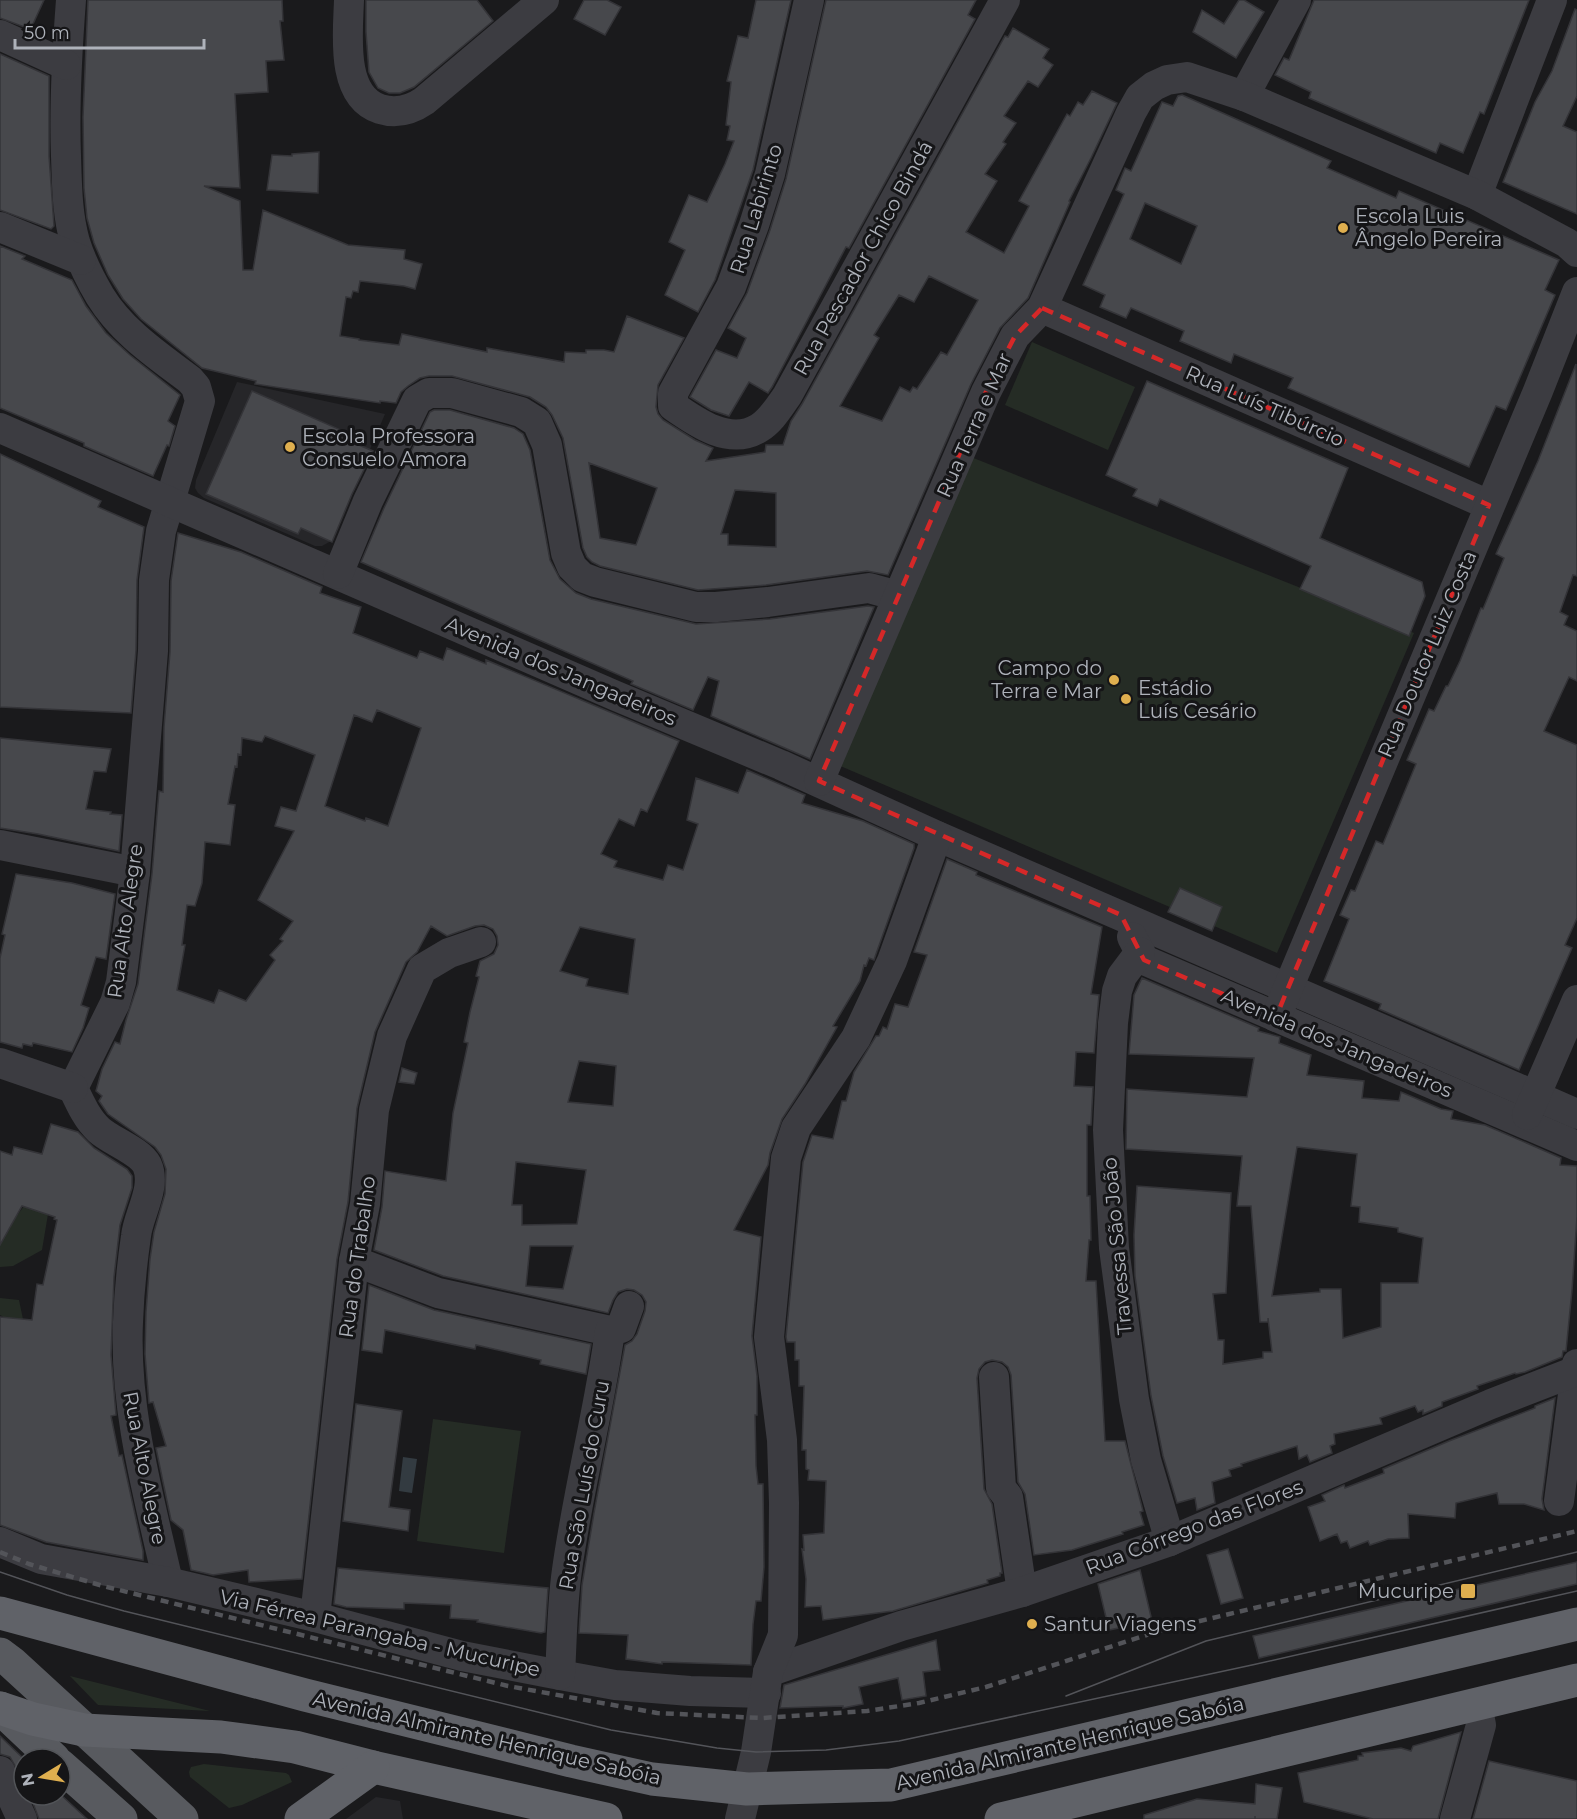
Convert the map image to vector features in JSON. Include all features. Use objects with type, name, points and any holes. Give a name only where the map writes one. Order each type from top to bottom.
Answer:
[{"type":"highway","name":"Avenida Almirante Henrique Sabóia","points":[[0,1613],[305,1695],[652,1779],[744,1804],[891,1785],[1577,1624]]},
{"type":"highway","points":[[1001,1819],[1577,1680]]},
{"type":"highway","points":[[0,1708],[33,1719],[84,1730],[231,1738],[295,1747],[565,1815],[606,1819]]},
{"type":"highway","points":[[301,1819],[373,1767]]},
{"type":"main road","points":[[0,1654],[182,1819]]},
{"type":"main road","points":[[0,1708],[41,1747]]},
{"type":"main road","points":[[72,1776],[121,1819]]},
{"type":"street","points":[[71,0],[66,64],[65,121],[69,215],[81,260]]},
{"type":"street","points":[[349,0],[349,58],[357,88],[366,100],[386,110],[416,107],[447,84],[544,0]]},
{"type":"street","name":"Rua Labirinto","points":[[673,406],[673,393],[731,287],[754,225],[770,174],[808,0]]},
{"type":"street","name":"Rua Pescador Chico Bindá","points":[[673,406],[704,426],[730,434],[746,434],[760,427],[774,414],[787,396],[1005,0]]},
{"type":"street","points":[[1296,0],[1244,96],[1477,195],[1567,243],[1577,252]]},
{"type":"street","points":[[1477,195],[1552,0]]},
{"type":"street","points":[[0,35],[66,64]]},
{"type":"street","name":"Rua Terra e Mar","points":[[819,781],[986,392],[1015,336],[1042,308],[1140,97],[1154,86],[1167,80],[1186,77],[1244,96]]},
{"type":"street","points":[[0,227],[81,260]]},
{"type":"street","name":"Rua Alto Alegre","points":[[81,260],[101,297],[137,340],[190,380],[199,393],[200,401],[161,531],[154,580],[153,651],[135,872],[118,993],[73,1088],[87,1116],[99,1130],[147,1164],[149,1182],[136,1233],[128,1323],[129,1392],[136,1436],[168,1582]]},
{"type":"street","name":"Rua Doutor Luiz Costa","points":[[1276,1017],[1577,292]]},
{"type":"street","name":"Rua Luís Tibúrcio","points":[[1042,308],[1489,505]]},
{"type":"street","points":[[338,574],[368,501],[417,400],[429,393],[452,393],[521,412],[537,422],[547,445],[566,553],[572,567],[582,577],[619,589],[696,607],[768,602],[869,588],[898,596]]},
{"type":"street","name":"Avenida dos Jangadeiros","points":[[0,428],[819,781],[937,836],[1288,988],[1529,1110],[1577,1146]]},
{"type":"street","points":[[744,1804],[756,1752],[767,1683],[783,1635],[782,1440],[770,1337],[786,1158],[796,1128],[856,1038],[892,961],[937,836]]},
{"type":"street","points":[[0,845],[135,872]]},
{"type":"street","name":"Avenida dos Jangadeiros","points":[[1121,915],[1144,960],[1276,1017],[1529,1110],[1577,1114]]},
{"type":"street","name":"Rua do Trabalho","points":[[315,1617],[354,1261],[365,1204],[374,1110],[392,1036],[422,969],[449,953],[481,942]]},
{"type":"street","name":"Travessa São João","points":[[1140,952],[1122,976],[1117,991],[1113,1023],[1108,1130],[1114,1248],[1134,1399],[1146,1460],[1170,1541]]},
{"type":"street","points":[[1529,1110],[1577,1000]]},
{"type":"street","points":[[0,1063],[73,1088]]},
{"type":"street","points":[[354,1261],[438,1293],[610,1331],[621,1328],[628,1306]]},
{"type":"street","name":"Rua São Luís do Curu","points":[[560,1675],[566,1573],[576,1511],[602,1386],[610,1331]]},
{"type":"street","points":[[1559,1501],[1577,1364]]},
{"type":"street","name":"Rua Córrego das Flores","points":[[767,1683],[900,1626],[1022,1592],[1170,1541],[1491,1404],[1576,1371]]},
{"type":"street","points":[[994,1377],[1001,1488],[1008,1497],[1022,1592]]},
{"type":"street","name":"Via Férrea Parangaba - Mucuripe","points":[[0,1542],[41,1559],[168,1582],[315,1617],[462,1656],[560,1675],[615,1685],[690,1691],[767,1683]]},
{"type":"street","points":[[1455,1819],[1481,1725],[1477,1704]]},
{"type":"street","points":[[0,1771],[22,1819]]},
{"type":"highlighted area","points":[[1042,308],[1489,505],[1276,1017],[1144,960],[1121,915],[819,781],[986,392],[1015,336]]},
{"type":"shaded area","points":[[1032,342],[1135,387],[1108,450],[1005,405]]},
{"type":"shaded area","name":"Escola Professora Consuelo Amora","points":[[237,382],[385,414],[331,541],[322,546],[315,546],[204,498],[195,488],[196,480]]},
{"type":"shaded area","name":"Campo do Terra e Mar","points":[[971,457],[1414,633],[1277,953],[838,765]]},
{"type":"shaded area","points":[[25,1205],[48,1214],[42,1250],[13,1266],[0,1267],[0,1226],[11,1223]]},
{"type":"shaded area","points":[[0,1298],[19,1300],[25,1329],[0,1315]]},
{"type":"shaded area","points":[[433,1419],[521,1431],[504,1553],[417,1541]]},
{"type":"shaded area","points":[[403,1457],[417,1459],[412,1493],[399,1491]]},
{"type":"shaded area","points":[[70,1676],[210,1711],[98,1705]]},
{"type":"shaded area","points":[[204,1764],[286,1773],[292,1782],[242,1805],[229,1808],[190,1777],[191,1767]]},
{"type":"shaded area","points":[[376,1797],[400,1801],[403,1819],[346,1819]]},
{"type":"building","points":[[0,0],[44,0],[33,24],[27,28],[0,18]]},
{"type":"building","points":[[88,0],[282,0],[283,21],[280,21],[284,60],[266,61],[268,92],[235,94],[240,188],[204,186],[240,201],[243,270],[253,270],[263,210],[348,245],[405,250],[404,259],[422,264],[415,289],[360,281],[358,292],[353,291],[351,298],[346,297],[340,336],[399,345],[402,334],[487,352],[487,348],[564,362],[565,352],[586,353],[586,350],[604,350],[614,352],[627,316],[684,338],[658,385],[656,407],[663,420],[695,440],[713,448],[706,461],[765,452],[766,445],[783,445],[791,421],[1005,36],[1008,37],[1013,28],[1049,49],[1043,58],[1053,65],[1038,87],[1028,81],[1004,116],[1016,123],[1003,142],[1006,144],[985,174],[997,181],[966,232],[1004,253],[1029,206],[1019,201],[1067,114],[1070,116],[1078,102],[1083,105],[1092,91],[1117,103],[1069,201],[1028,298],[1000,328],[971,384],[888,575],[867,571],[766,585],[698,590],[600,566],[587,557],[583,548],[563,438],[546,407],[530,397],[452,376],[429,376],[420,378],[408,386],[401,392],[396,403],[380,401],[380,403],[255,384],[256,381],[202,368],[141,319],[123,299],[108,275],[94,243],[87,218],[84,188],[83,117]],"holes":[[[929,276],[978,300],[947,355],[941,352],[917,389],[913,387],[910,392],[900,387],[882,421],[840,406],[879,338],[874,335],[899,295],[914,302]],[[589,463],[657,488],[636,545],[600,538]],[[735,490],[776,493],[776,547],[728,545],[728,534],[721,534]]]},
{"type":"building","points":[[366,0],[477,0],[493,21],[414,87],[400,93],[389,93],[378,88],[369,72]]},
{"type":"building","points":[[584,0],[607,0],[621,7],[605,35],[574,19]]},
{"type":"building","points":[[756,0],[791,0],[753,170],[715,280],[698,312],[665,295],[685,250],[669,242],[689,195],[707,202],[734,141],[727,140],[730,126],[726,125],[731,82],[727,81],[738,36],[748,38]]},
{"type":"building","points":[[826,0],[976,0],[968,15],[975,19],[849,248],[846,247],[772,387],[768,393],[749,382],[729,416],[711,410],[690,397],[716,350],[737,358],[746,338],[728,328],[747,293],[786,179]]},
{"type":"building","points":[[1239,0],[1244,0],[1264,12],[1236,58],[1193,32],[1202,10],[1224,24]]},
{"type":"building","points":[[1314,0],[1529,0],[1484,114],[1480,112],[1463,153],[1440,143],[1436,153],[1309,98],[1311,92],[1275,75],[1284,58],[1289,60]]},
{"type":"building","points":[[1575,9],[1577,10],[1577,96],[1563,126],[1577,132],[1577,214],[1503,182],[1535,102],[1552,71]]},
{"type":"building","points":[[0,54],[49,76],[49,156],[54,226],[51,229],[0,210]]},
{"type":"building","points":[[1182,95],[1331,161],[1327,168],[1396,198],[1399,191],[1559,260],[1545,290],[1555,295],[1506,410],[1496,406],[1469,467],[1288,388],[1293,378],[1234,354],[1231,363],[1180,341],[1184,331],[1131,308],[1126,318],[1100,307],[1105,295],[1083,285],[1124,194],[1116,190],[1125,168],[1131,171],[1162,102],[1173,106],[1178,96]],"holes":[[[1145,203],[1197,226],[1181,264],[1130,239]]]},
{"type":"building","points":[[319,152],[318,193],[267,190],[272,155],[292,156],[292,154]]},
{"type":"building","points":[[0,246],[25,256],[22,259],[72,280],[86,306],[106,333],[180,395],[168,421],[175,426],[169,446],[167,445],[153,476],[84,446],[84,443],[0,408]]},
{"type":"building","points":[[1576,364],[1577,576],[1573,575],[1560,612],[1568,616],[1564,625],[1577,631],[1577,681],[1569,677],[1544,731],[1577,745],[1577,918],[1565,945],[1572,948],[1519,1070],[1379,1009],[1381,1004],[1324,981],[1349,919],[1340,915],[1351,890],[1355,891],[1376,841],[1383,844],[1416,764],[1407,760],[1429,709],[1434,711],[1448,686],[1481,608],[1483,609],[1504,558],[1496,554],[1538,461]]},
{"type":"building","points":[[1147,381],[1348,468],[1320,538],[1422,582],[1425,596],[1409,636],[1300,589],[1311,566],[1160,499],[1157,506],[1133,496],[1137,489],[1106,475]]},
{"type":"building","name":"Escola Professora Consuelo Amora","points":[[252,391],[343,431],[340,437],[373,451],[332,542],[301,528],[298,534],[206,494]]},
{"type":"building","points":[[450,410],[514,428],[523,434],[530,450],[550,560],[560,579],[576,593],[591,599],[696,624],[770,619],[874,607],[810,759],[711,716],[719,681],[708,677],[693,710],[631,684],[633,681],[361,562],[430,412]]},
{"type":"building","points":[[0,454],[101,501],[98,507],[144,527],[137,580],[136,650],[131,713],[0,707]]},
{"type":"building","points":[[178,533],[241,552],[322,587],[320,593],[361,607],[353,633],[417,658],[420,651],[443,660],[447,648],[486,664],[486,660],[679,741],[647,812],[641,809],[634,826],[619,819],[601,854],[617,861],[614,867],[663,880],[668,865],[683,870],[698,824],[687,820],[696,778],[738,793],[747,770],[805,795],[802,803],[863,821],[914,844],[874,960],[869,958],[866,966],[864,965],[860,981],[833,1026],[837,1027],[782,1119],[768,1165],[734,1230],[761,1237],[752,1336],[757,1376],[756,1466],[758,1484],[763,1484],[764,1567],[761,1601],[756,1601],[751,1665],[662,1662],[662,1664],[626,1659],[628,1635],[579,1633],[582,1585],[625,1345],[637,1334],[645,1311],[646,1302],[642,1295],[627,1289],[618,1292],[608,1313],[443,1276],[374,1250],[382,1207],[385,1171],[446,1181],[453,1113],[468,1043],[464,1042],[479,977],[476,976],[480,961],[494,954],[498,945],[493,929],[484,925],[447,936],[431,926],[417,952],[406,962],[375,1032],[357,1108],[348,1202],[337,1259],[302,1579],[249,1582],[248,1570],[213,1575],[191,1570],[183,1530],[171,1520],[156,1448],[166,1446],[153,1402],[149,1403],[145,1354],[150,1259],[154,1232],[165,1194],[166,1169],[155,1147],[108,1114],[99,1101],[102,1096],[96,1091],[102,1069],[115,1042],[120,1044],[138,984],[152,874],[159,791],[163,792],[171,581]],"holes":[[[377,710],[421,728],[388,826],[366,818],[365,821],[325,806],[354,715],[372,722]],[[265,736],[315,755],[296,811],[281,807],[275,826],[294,831],[258,900],[293,921],[280,939],[283,941],[270,955],[275,960],[246,1001],[219,990],[214,1003],[177,990],[185,945],[182,945],[187,905],[195,906],[202,883],[205,842],[230,845],[235,805],[228,804],[238,754],[241,755],[242,738],[262,742]],[[580,927],[635,939],[628,994],[586,986],[588,979],[560,971]],[[579,1061],[616,1066],[613,1106],[568,1102]],[[516,1162],[586,1170],[577,1224],[522,1225],[522,1205],[512,1205]],[[530,1246],[573,1246],[563,1289],[526,1286]]]},
{"type":"building","points":[[0,738],[111,749],[106,772],[94,771],[86,809],[122,815],[119,851],[0,828]]},
{"type":"building","points":[[947,859],[977,872],[976,875],[1102,927],[1091,994],[1099,995],[1094,1053],[1076,1052],[1074,1086],[1093,1087],[1091,1125],[1087,1125],[1087,1196],[1090,1196],[1091,1240],[1089,1240],[1086,1281],[1096,1281],[1105,1441],[1125,1441],[1143,1511],[1140,1512],[1144,1525],[1072,1550],[1034,1555],[1025,1494],[1018,1482],[1011,1375],[1008,1367],[1002,1362],[992,1360],[985,1362],[979,1369],[977,1378],[984,1489],[992,1504],[1002,1573],[1000,1576],[987,1580],[988,1583],[893,1611],[823,1620],[821,1606],[805,1607],[806,1579],[802,1549],[804,1550],[803,1535],[824,1533],[826,1481],[808,1480],[806,1450],[802,1450],[804,1386],[799,1386],[799,1360],[795,1360],[795,1342],[787,1342],[786,1337],[803,1162],[812,1135],[833,1139],[842,1101],[846,1101],[854,1072],[876,1036],[879,1036],[883,1027],[887,1029],[895,1004],[908,1007],[927,955],[914,952]]},
{"type":"building","points":[[16,874],[72,883],[115,894],[106,959],[96,957],[81,1005],[89,1008],[72,1052],[33,1043],[32,1046],[23,1044],[22,1048],[0,1042],[0,958],[5,935],[2,934]]},
{"type":"building","points":[[1180,888],[1222,907],[1212,931],[1168,912]]},
{"type":"building","points":[[1142,978],[1259,1028],[1258,1031],[1280,1037],[1279,1043],[1311,1055],[1307,1075],[1364,1081],[1362,1098],[1399,1101],[1401,1092],[1441,1109],[1453,1111],[1451,1119],[1485,1125],[1561,1158],[1560,1165],[1577,1166],[1577,1217],[1572,1290],[1566,1351],[1563,1351],[1562,1357],[1525,1372],[1515,1373],[1477,1386],[1478,1389],[1442,1402],[1442,1406],[1423,1414],[1423,1410],[1418,1412],[1415,1406],[1380,1418],[1382,1424],[1334,1434],[1335,1444],[1330,1446],[1332,1453],[1310,1462],[1307,1455],[1299,1459],[1297,1446],[1241,1464],[1242,1466],[1229,1470],[1231,1476],[1212,1482],[1215,1503],[1197,1510],[1195,1498],[1177,1503],[1163,1456],[1151,1396],[1135,1276],[1134,1235],[1137,1186],[1231,1193],[1226,1293],[1213,1294],[1218,1340],[1224,1340],[1223,1364],[1263,1358],[1263,1352],[1272,1352],[1268,1318],[1268,1322],[1260,1322],[1251,1206],[1237,1206],[1242,1156],[1126,1149],[1127,1089],[1247,1097],[1254,1058],[1129,1054],[1134,995]],"holes":[[[1297,1147],[1357,1154],[1351,1206],[1360,1207],[1359,1222],[1398,1228],[1398,1232],[1423,1238],[1418,1283],[1381,1283],[1381,1327],[1343,1338],[1341,1289],[1320,1289],[1320,1292],[1272,1296]]]},
{"type":"building","points":[[402,1068],[417,1073],[414,1084],[399,1082]]},
{"type":"building","points":[[51,1124],[78,1132],[94,1148],[127,1169],[132,1176],[132,1188],[120,1225],[114,1277],[111,1355],[116,1415],[111,1416],[119,1456],[122,1455],[143,1560],[46,1542],[0,1525],[0,1317],[32,1320],[37,1284],[43,1285],[57,1220],[54,1219],[55,1217],[22,1206],[0,1245],[0,1151],[12,1155],[14,1147],[42,1154]]},
{"type":"building","points":[[369,1285],[434,1310],[591,1344],[586,1374],[540,1364],[541,1360],[476,1345],[475,1349],[385,1330],[382,1353],[362,1350]]},
{"type":"building","points":[[1555,1398],[1542,1499],[1544,1510],[1524,1504],[1499,1504],[1497,1493],[1456,1503],[1455,1518],[1408,1514],[1409,1538],[1388,1539],[1370,1545],[1368,1541],[1350,1548],[1347,1541],[1341,1543],[1337,1534],[1320,1541],[1308,1507],[1325,1501],[1322,1495],[1344,1485],[1345,1488],[1384,1473],[1383,1469]]},
{"type":"building","points":[[356,1404],[402,1411],[389,1507],[410,1510],[408,1531],[343,1521]]},
{"type":"building","points":[[1228,1549],[1243,1598],[1221,1604],[1207,1555]]},
{"type":"building","name":"Mucuripe","points":[[1577,1562],[1577,1584],[1259,1658],[1253,1636]]},
{"type":"building","points":[[338,1568],[548,1588],[545,1632],[477,1622],[478,1620],[450,1618],[451,1605],[404,1603],[404,1609],[346,1607],[334,1604]]},
{"type":"building","points":[[1140,1570],[1152,1621],[1109,1630],[1098,1584]]},
{"type":"building","points":[[936,1640],[940,1670],[923,1672],[926,1696],[902,1700],[898,1678],[859,1687],[863,1704],[843,1708],[843,1706],[780,1708],[784,1685]]},
{"type":"building","points":[[1461,1732],[1438,1819],[1373,1819],[1304,1802],[1298,1773],[1358,1760],[1358,1756],[1363,1756],[1362,1753],[1401,1748],[1411,1751],[1413,1746]]},
{"type":"building","points":[[0,1736],[12,1748],[12,1761],[10,1757],[0,1754]]},
{"type":"building","points":[[1489,1761],[1577,1781],[1577,1819],[1473,1819]]},
{"type":"building","points":[[1256,1784],[1282,1788],[1277,1819],[1144,1819],[1144,1815],[1197,1799],[1255,1804]]},
{"type":"building","points":[[72,1805],[87,1819],[39,1819],[34,1807],[72,1807]]},
{"type":"tram line","points":[[1066,1696],[1206,1641],[1577,1552]]},
{"type":"tram line","points":[[0,1572],[67,1595],[124,1611],[611,1730],[717,1748],[756,1752],[826,1750],[899,1741],[1252,1665],[1577,1591]]},
{"type":"railway","points":[[0,1552],[29,1564],[103,1586],[508,1686],[657,1713],[762,1718],[867,1711],[919,1703],[986,1687],[1162,1630],[1577,1531]]},
{"type":"place","name":"Escola Luis Ângelo Pereira","points":[[1343,228]]},
{"type":"place","name":"Escola Professora Consuelo Amora","points":[[290,447]]},
{"type":"place","name":"Campo do Terra e Mar","points":[[1114,680]]},
{"type":"place","name":"Estádio Luís Cesário","points":[[1126,699]]},
{"type":"place","name":"Mucuripe","points":[[1468,1591]]},
{"type":"place","name":"Santur Viagens","points":[[1032,1624]]}]
